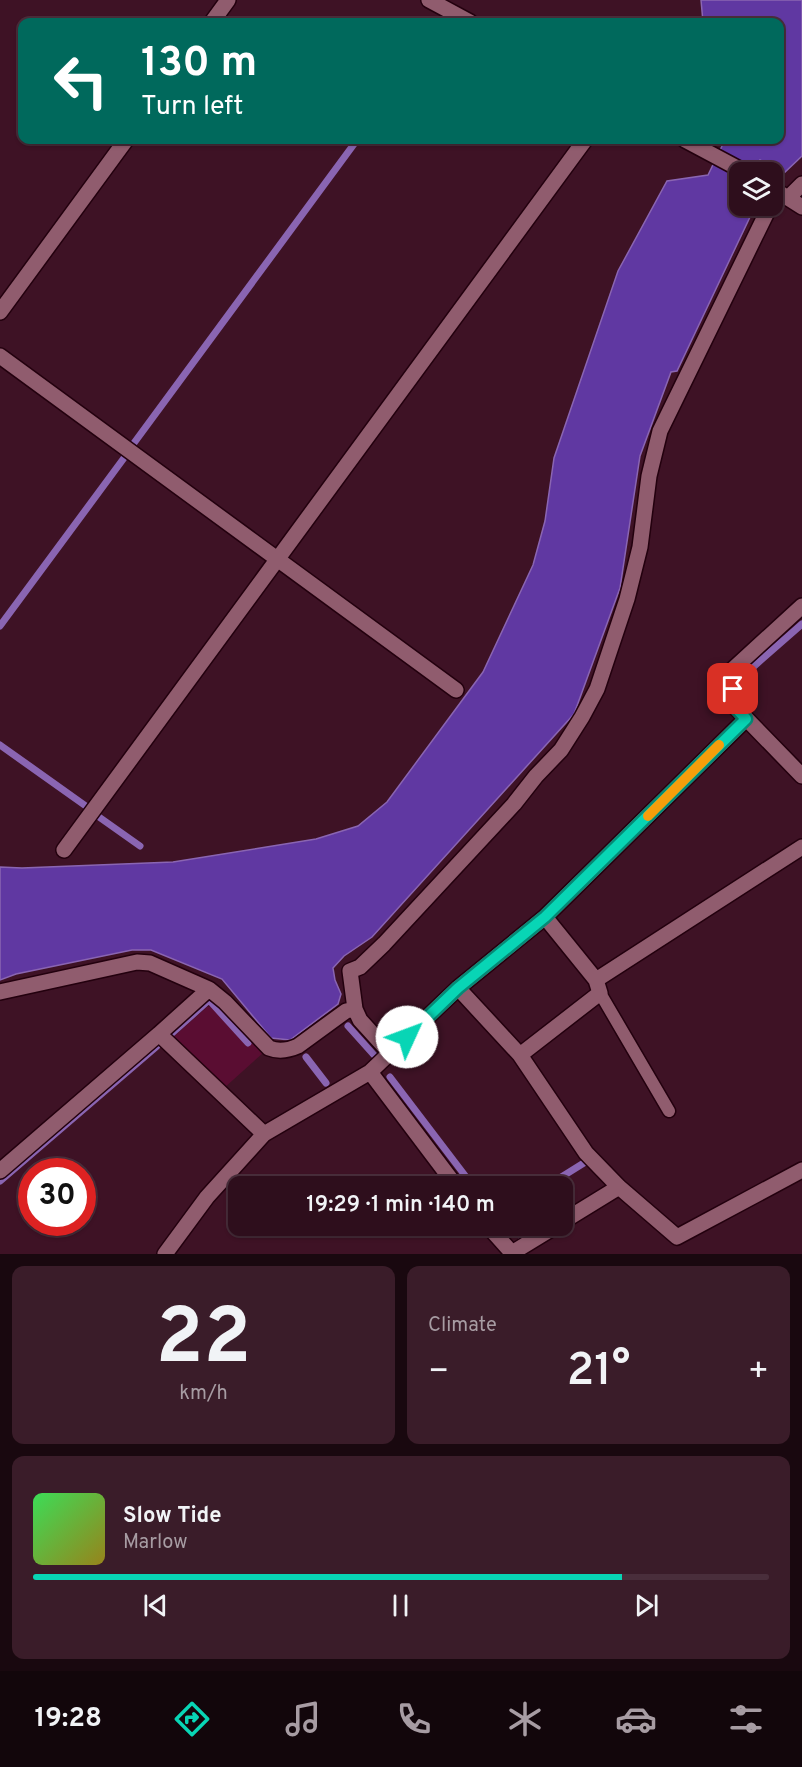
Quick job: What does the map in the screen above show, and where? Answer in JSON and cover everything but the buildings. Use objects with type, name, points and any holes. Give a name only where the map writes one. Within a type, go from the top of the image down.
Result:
[{"type":"street","points":[[215,18],[228,0]]},
{"type":"street","points":[[429,0],[463,18]]},
{"type":"street","points":[[0,312],[123,144]]},
{"type":"street","points":[[64,850],[582,144]]},
{"type":"street","points":[[693,144],[729,164]]},
{"type":"street","points":[[783,192],[802,184]]},
{"type":"street","points":[[783,197],[802,207]]},
{"type":"street","points":[[390,1053],[360,1020],[355,1009],[351,971],[360,967],[384,944],[561,750],[597,689],[627,599],[640,547],[649,476],[660,431],[765,216]]},
{"type":"street","points":[[0,356],[456,690]]},
{"type":"street","points":[[802,606],[731,671],[735,707],[802,777]]},
{"type":"street","points":[[165,1254],[207,1197],[264,1134],[370,1072],[458,988],[545,917],[746,719]]},
{"type":"street","points":[[520,1055],[598,986],[802,847]]},
{"type":"street","points":[[545,917],[598,986]]},
{"type":"street","points":[[0,992],[137,962],[150,963],[209,989],[225,1002],[269,1048],[276,1051],[298,1046],[346,1011],[355,1009]]},
{"type":"street","points":[[458,988],[520,1055],[586,1154],[619,1187],[677,1237],[802,1170]]},
{"type":"street","points":[[0,1171],[209,989]]},
{"type":"street","points":[[159,1034],[264,1134]]},
{"type":"street","points":[[370,1072],[448,1176]]},
{"type":"street","points":[[573,1215],[619,1187]]},
{"type":"street","points":[[497,1236],[512,1253],[540,1236]]},
{"type":"lane","points":[[598,986],[669,1111]]},
{"type":"shaded area","points":[[701,0],[802,0],[802,156],[784,173],[783,162],[760,160],[758,162],[729,162],[729,216],[750,217],[677,371],[671,372],[640,456],[620,588],[574,714],[372,937],[344,956],[333,968],[341,994],[338,1004],[290,1040],[271,1038],[222,979],[151,950],[132,950],[16,974],[0,980],[0,867],[173,862],[316,839],[358,826],[387,802],[483,672],[533,565],[545,521],[554,458],[618,271],[667,181],[708,175],[722,144],[784,144],[784,18],[703,18]]},
{"type":"shaded area","points":[[212,1006],[248,1045],[252,1042],[263,1053],[223,1089],[171,1039],[207,1007]]},
{"type":"waterway","points":[[134,443],[354,144]]},
{"type":"waterway","points":[[0,626],[124,458]]},
{"type":"waterway","points":[[752,668],[802,624]]},
{"type":"waterway","points":[[0,745],[90,809]]},
{"type":"waterway","points":[[99,817],[140,846]]},
{"type":"waterway","points":[[170,1035],[209,1000],[248,1043]]},
{"type":"waterway","points":[[348,1026],[374,1055]]},
{"type":"waterway","points":[[0,1181],[157,1046]]},
{"type":"waterway","points":[[306,1057],[326,1083]]},
{"type":"waterway","points":[[390,1077],[465,1176]]},
{"type":"waterway","points":[[563,1176],[587,1161]]},
{"type":"slow traffic","points":[[648,816],[719,745]]},
{"type":"route","points":[[407,1037],[458,988],[545,917],[746,719],[735,707],[733,689]]}]
